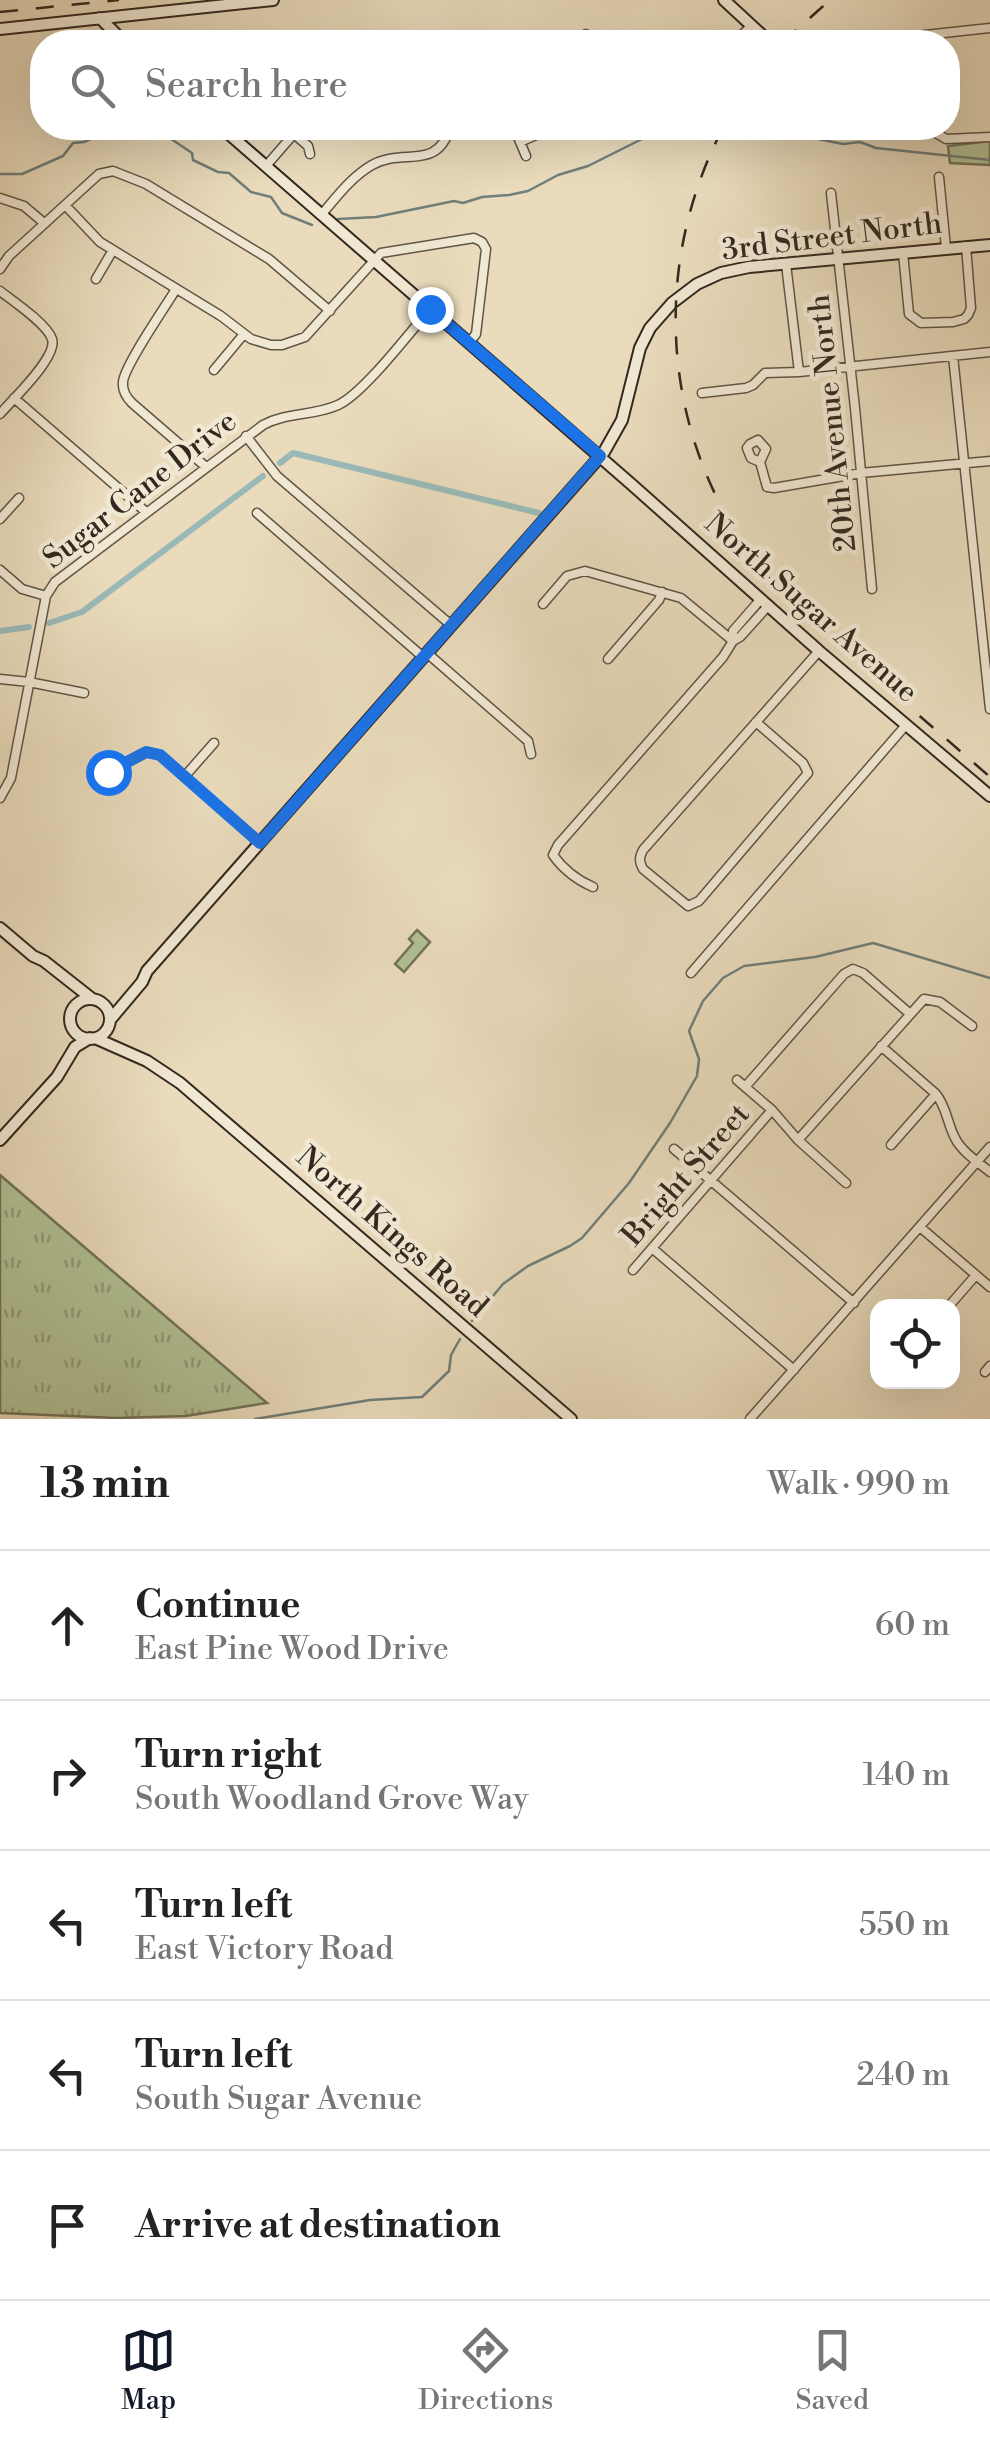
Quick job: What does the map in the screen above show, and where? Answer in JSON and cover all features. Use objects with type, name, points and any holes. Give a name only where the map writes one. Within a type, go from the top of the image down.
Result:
[{"type":"street","points":[[0,29],[273,0]]},
{"type":"street","points":[[724,0],[756,30]]},
{"type":"street","points":[[100,18],[112,30]]},
{"type":"street","points":[[748,30],[752,26]]},
{"type":"street","points":[[960,33],[990,28]]},
{"type":"street","points":[[960,138],[990,137]]},
{"type":"street","name":"North Sugar Avenue","points":[[236,140],[990,796]]},
{"type":"street","points":[[266,166],[286,140]]},
{"type":"street","points":[[302,140],[310,154]]},
{"type":"street","points":[[320,215],[359,173],[382,161],[427,156],[446,140]]},
{"type":"street","points":[[525,140],[520,142],[526,156]]},
{"type":"street","points":[[0,269],[64,204],[99,174],[112,171],[134,178],[268,259],[330,310]]},
{"type":"street","points":[[939,177],[946,248]]},
{"type":"street","name":"20th Avenue North","points":[[831,193],[872,590]]},
{"type":"street","points":[[0,198],[32,210],[44,222]]},
{"type":"street","points":[[64,204],[95,238],[244,334],[271,345],[294,342],[314,329],[380,253],[474,238],[486,250],[476,334],[469,342]]},
{"type":"street","name":"3rd Street North","points":[[148,971],[600,456],[622,420],[640,348],[664,310],[685,292],[721,273],[990,245]]},
{"type":"street","points":[[903,253],[909,314],[921,323],[953,322],[968,316],[971,308],[966,246]]},
{"type":"street","points":[[96,279],[114,250]]},
{"type":"street","points":[[786,264],[799,372]]},
{"type":"street","points":[[176,289],[126,369],[122,384],[132,404],[206,467]]},
{"type":"street","points":[[0,291],[46,330],[53,341],[48,359],[0,414]]},
{"type":"street","name":"Sugar Cane Drive","points":[[0,798],[11,778],[46,596],[55,582],[246,436],[274,419],[333,408],[352,398],[430,309]]},
{"type":"street","points":[[214,370],[244,334]]},
{"type":"street","points":[[702,393],[746,388],[765,373],[990,352]]},
{"type":"street","points":[[953,356],[990,710]]},
{"type":"street","points":[[14,398],[146,512]]},
{"type":"street","points":[[246,436],[278,476],[451,625]]},
{"type":"street","points":[[760,462],[766,487],[774,488],[861,474],[990,461]]},
{"type":"street","points":[[0,519],[19,498]]},
{"type":"street","points":[[257,513],[528,741],[531,754]]},
{"type":"street","points":[[975,562],[990,560]]},
{"type":"street","points":[[0,570],[22,588],[46,596]]},
{"type":"street","points":[[542,604],[568,576],[585,571],[681,598],[733,641]]},
{"type":"street","points":[[608,659],[662,592]]},
{"type":"street","points":[[593,887],[559,864],[553,855],[558,845],[723,657],[733,641],[733,631],[764,603]]},
{"type":"street","points":[[756,722],[803,763],[808,773],[699,901],[692,906],[684,904],[643,869],[640,856],[756,722],[819,651]]},
{"type":"street","points":[[0,679],[84,693]]},
{"type":"street","points":[[691,972],[906,725]]},
{"type":"street","points":[[185,776],[214,743]]},
{"type":"street","points":[[108,772],[152,752],[260,843]]},
{"type":"street","points":[[0,928],[108,1009],[110,1022]]},
{"type":"street","points":[[34,956],[66,988],[72,1028],[80,1036],[92,1038]]},
{"type":"street","points":[[846,1183],[741,1084],[852,969],[863,973],[909,1013]]},
{"type":"street","points":[[72,1010],[80,1001],[122,994],[148,971]]},
{"type":"street","points":[[0,1140],[62,1071],[76,1047],[104,1033],[148,971]]},
{"type":"street","points":[[798,1140],[924,999],[940,1002],[972,1026]]},
{"type":"street","name":"North Kings Road","points":[[110,1022],[119,1041],[158,1061],[571,1419]]},
{"type":"street","points":[[45,1088],[64,1058],[72,1028]]},
{"type":"street","name":"North Kings Road","points":[[92,1038],[147,1061],[180,1083]]},
{"type":"street","points":[[881,1046],[936,1094],[948,1114],[952,1135],[990,1172]]},
{"type":"street","points":[[890,1145],[936,1094]]},
{"type":"street","name":"Bright Street","points":[[633,1270],[772,1110]]},
{"type":"street","points":[[750,1419],[990,1146]]},
{"type":"street","points":[[674,1149],[854,1304]]},
{"type":"street","points":[[920,1227],[990,1287]]},
{"type":"street","points":[[652,1248],[794,1370]]},
{"type":"street","points":[[955,1299],[976,1275]]},
{"type":"green space","points":[[990,141],[990,165],[950,163],[948,146]]},
{"type":"green space","points":[[417,930],[430,942],[404,972],[395,964],[413,943],[409,939]]},
{"type":"green space","points":[[0,1175],[267,1403],[186,1416],[117,1418],[0,1413]]},
{"type":"waterway","points":[[0,174],[22,174],[63,156],[73,143],[88,140]]},
{"type":"waterway","points":[[173,140],[192,153],[193,160],[229,173],[251,192],[271,197],[282,213],[312,225]]},
{"type":"waterway","points":[[338,219],[376,217],[528,191],[640,140]]},
{"type":"waterway","points":[[823,140],[990,160]]},
{"type":"waterway","points":[[280,463],[293,453],[539,513]]},
{"type":"waterway","points":[[49,623],[82,612],[263,476]]},
{"type":"waterway","points":[[0,631],[29,627]]},
{"type":"waterway","points":[[472,1321],[503,1284],[582,1238],[629,1183],[697,1076],[699,1059],[689,1031],[703,1001],[723,978],[744,966],[815,957],[873,943],[990,978]]},
{"type":"waterway","points":[[255,1419],[370,1400],[422,1397],[449,1371],[451,1355],[460,1339]]},
{"type":"railway","points":[[0,12],[119,0]]},
{"type":"railway","points":[[796,30],[830,0]]},
{"type":"railway","points":[[718,140],[698,187],[682,248],[676,309],[679,371],[691,431],[713,490],[744,544],[784,595],[990,777]]},
{"type":"route","points":[[108,772],[146,752],[160,755],[260,843],[600,456],[430,309]]}]
